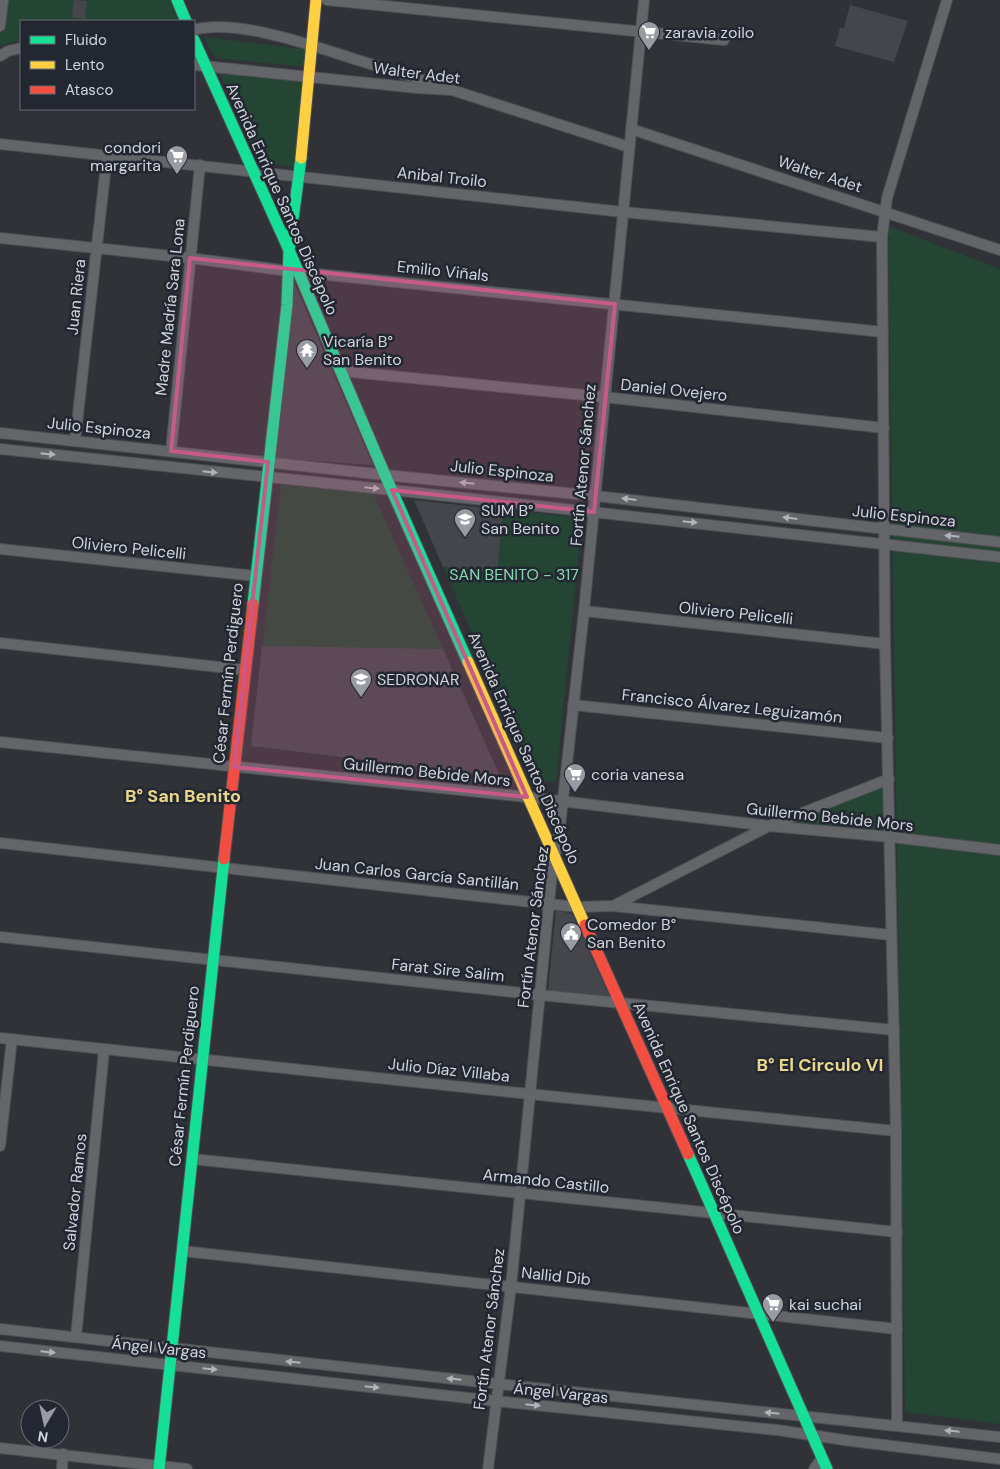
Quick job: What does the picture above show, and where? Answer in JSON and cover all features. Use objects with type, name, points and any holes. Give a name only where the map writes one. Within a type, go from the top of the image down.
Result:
[{"type":"main road","points":[[176,0],[186,20]]},
{"type":"main road","name":"César Fermín Perdiguero","points":[[159,1468],[268,462],[287,305],[293,272],[289,250],[310,76],[316,0]]},
{"type":"main road","name":"Avenida Enrique Santos Discépolo","points":[[195,44],[200,66],[289,250]]},
{"type":"main road","name":"Avenida Enrique Santos Discépolo","points":[[293,272],[341,371],[527,797],[825,1464]]},
{"type":"street","points":[[327,0],[724,40]]},
{"type":"street","name":"Fortín Atenor Sánchez","points":[[488,1469],[495,1401],[511,1286],[549,904],[584,611],[644,0]]},
{"type":"street","points":[[897,1425],[896,1131],[891,837],[885,644],[882,237],[884,212],[947,0]]},
{"type":"street","points":[[0,26],[2,6]]},
{"type":"street","points":[[195,30],[212,27],[232,28],[277,36],[452,90]]},
{"type":"street","points":[[0,56],[8,51],[20,48]]},
{"type":"street","name":"Walter Adet","points":[[200,66],[452,90],[629,147]]},
{"type":"street","name":"Walter Adet","points":[[631,128],[1000,250]]},
{"type":"street","name":"Anibal Troilo","points":[[0,144],[623,212],[882,237]]},
{"type":"street","name":"Juan Riera","points":[[75,441],[107,156]]},
{"type":"street","name":"Madre Madría Sara Lona","points":[[171,451],[200,165]]},
{"type":"street","name":"Emilio Viñals","points":[[0,238],[190,258],[293,272],[883,332]]},
{"type":"street","name":"Daniel Ovejero","points":[[341,371],[604,397],[884,428]]},
{"type":"street","name":"Julio Espinoza","points":[[0,432],[386,475],[596,496],[1000,542]]},
{"type":"street","name":"Julio Espinoza","points":[[0,449],[1000,557]]},
{"type":"street","name":"Oliviero Pelicelli","points":[[0,549],[256,576]]},
{"type":"street","name":"Oliviero Pelicelli","points":[[584,611],[885,644]]},
{"type":"street","points":[[0,643],[246,670]]},
{"type":"street","name":"Francisco Álvarez Leguizamón","points":[[573,705],[888,738]]},
{"type":"street","name":"Guillermo Bebide Mors","points":[[0,742],[527,797],[769,826],[891,837],[1000,850]]},
{"type":"street","points":[[613,906],[769,826],[889,779]]},
{"type":"street","name":"Juan Carlos García Santillán","points":[[0,843],[549,904],[613,906],[892,935]]},
{"type":"street","name":"Farat Sire Salim","points":[[0,937],[540,995],[894,1030]]},
{"type":"street","name":"Julio Díaz Villaba","points":[[0,1038],[896,1131]]},
{"type":"street","points":[[0,1146],[12,1039]]},
{"type":"street","name":"Salvador Ramos","points":[[76,1337],[104,1050]]},
{"type":"street","name":"Armando Castillo","points":[[192,1159],[897,1232]]},
{"type":"street","name":"Nallid Dib","points":[[182,1251],[897,1328]]},
{"type":"street","name":"Ángel Vargas","points":[[0,1329],[1000,1437]]},
{"type":"street","name":"Ángel Vargas","points":[[0,1346],[777,1430],[1000,1459]]},
{"type":"street","points":[[0,1448],[63,1454],[159,1468],[187,1469]]},
{"type":"street","points":[[62,1469],[63,1454]]},
{"type":"street","points":[[814,1469],[825,1464]]},
{"type":"highlighted area","points":[[190,258],[615,304],[594,512],[392,490],[527,797],[234,767],[268,462],[171,451]]},
{"type":"green space","points":[[3,0],[169,0],[178,20],[20,20],[20,40],[0,46],[0,9]]},
{"type":"green space","points":[[204,37],[308,50],[306,67],[215,58]]},
{"type":"green space","points":[[219,71],[308,79],[297,167],[257,162]]},
{"type":"green space","points":[[888,226],[1000,269],[1000,1424],[905,1412]]},
{"type":"green space","points":[[281,485],[373,493],[500,776],[251,746]]},
{"type":"green space","name":"SAN BENITO - 317","points":[[414,500],[582,518],[556,782],[536,780]]},
{"type":"green space","points":[[885,782],[887,833],[783,824]]},
{"type":"building","points":[[74,0],[87,1],[85,19],[72,17]]},
{"type":"building","points":[[850,5],[908,21],[894,62],[835,46],[840,28],[844,28]]},
{"type":"building","name":"Vicaría B° San Benito","points":[[293,280],[373,465],[273,458]]},
{"type":"building","name":"SUM B° San Benito","points":[[414,500],[503,510],[497,573],[443,567]]},
{"type":"building","name":"SEDRONAR","points":[[262,646],[443,649],[500,776],[251,746]]},
{"type":"building","name":"Comedor B° San Benito","points":[[556,910],[572,914],[611,999],[548,991]]},
{"type":"traffic: fast","points":[[177,0],[186,20]]},
{"type":"traffic: fast","points":[[195,42],[289,250],[385,475],[468,662]]},
{"type":"traffic: fast","points":[[253,604],[287,305],[289,250],[301,158]]},
{"type":"traffic: fast","points":[[159,1469],[224,859]]},
{"type":"traffic: fast","points":[[688,1154],[827,1469]]},
{"type":"traffic: slow","points":[[301,158],[316,0]]},
{"type":"traffic: slow","points":[[468,662],[585,925]]},
{"type":"traffic: jam","points":[[224,859],[253,604]]},
{"type":"traffic: jam","points":[[585,925],[688,1154]]},
{"type":"place","name":"zaravia zoilo","points":[[649,51]]},
{"type":"place","name":"condori margarita","points":[[177,175]]},
{"type":"place","name":"Vicaría B° San Benito","points":[[307,369]]},
{"type":"place","name":"SUM B° San Benito","points":[[465,538]]},
{"type":"place","name":"SEDRONAR","points":[[361,698]]},
{"type":"place","name":"coria vanesa","points":[[575,793]]},
{"type":"place","name":"Comedor B° San Benito","points":[[571,952]]},
{"type":"place","name":"kai suchai","points":[[773,1323]]},
{"type":"district","name":"B° San Benito","points":[[183,796]]},
{"type":"district","name":"B° El Circulo VI","points":[[820,1065]]}]
